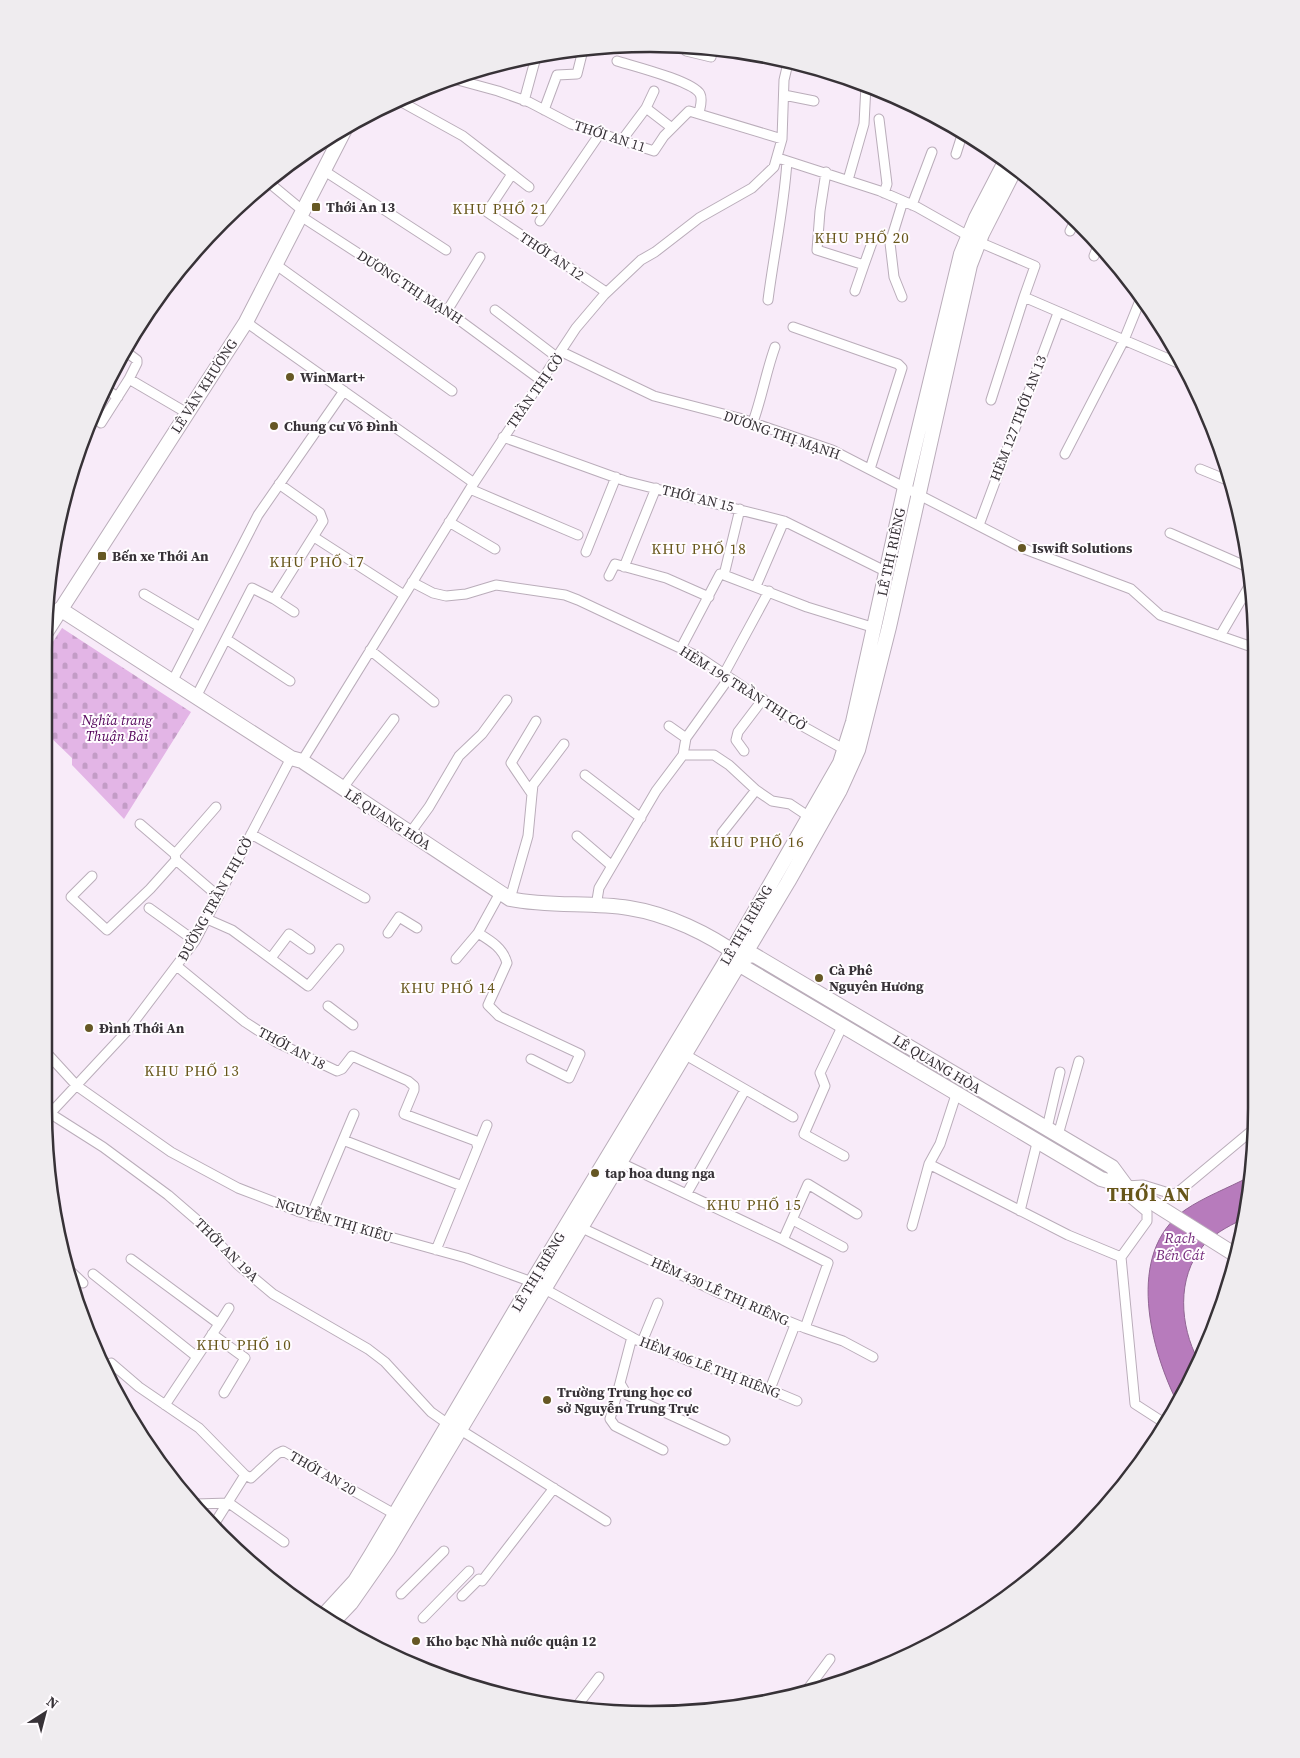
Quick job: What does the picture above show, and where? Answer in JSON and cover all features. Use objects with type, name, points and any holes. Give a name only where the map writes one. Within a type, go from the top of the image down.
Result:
[{"type":"street","points":[[544,110],[557,75],[577,74],[581,57]]},
{"type":"street","points":[[617,61],[665,76],[697,90],[702,100],[699,113],[782,139]]},
{"type":"street","points":[[524,100],[534,64]]},
{"type":"street","name":"TRẦN THỊ CỜ","points":[[296,760],[370,650],[472,486],[576,328],[606,292],[641,260],[655,252],[679,231],[752,188],[774,167],[782,139],[787,69]]},
{"type":"street","name":"THỚI AN 11","points":[[468,81],[524,100],[571,124],[654,150],[689,111],[699,113]]},
{"type":"street","points":[[622,140],[646,108],[654,91]]},
{"type":"street","points":[[848,180],[864,124],[866,93]]},
{"type":"street","points":[[784,95],[814,101]]},
{"type":"street","points":[[406,105],[463,136],[529,187]]},
{"type":"street","points":[[646,108],[672,128]]},
{"type":"street","points":[[879,118],[887,184],[884,192]]},
{"type":"street","points":[[540,221],[601,132]]},
{"type":"street","name":"LÊ VĂN KHƯƠNG","points":[[54,620],[246,322],[301,212],[340,140]]},
{"type":"street","points":[[956,154],[960,140]]},
{"type":"street","points":[[912,205],[932,152]]},
{"type":"street","points":[[778,158],[884,192],[973,238],[1035,266],[991,400]]},
{"type":"street","points":[[768,300],[774,254],[781,222],[787,161]]},
{"type":"street","name":"LÊ THỊ RIÊNG","points":[[538,1285],[580,1227],[684,1054],[808,816],[840,763],[846,747],[887,572],[912,490],[970,265],[973,238],[1003,168]]},
{"type":"street","points":[[323,170],[446,250]]},
{"type":"street","points":[[826,172],[820,211],[818,250],[864,265]]},
{"type":"street","name":"THỚI AN 12","points":[[512,174],[487,212],[606,292]]},
{"type":"street","name":"LÊ THỊ RIÊNG","points":[[973,238],[1012,174]]},
{"type":"street","name":"DƯƠNG THỊ MẠNH","points":[[273,187],[301,212],[447,311],[542,381]]},
{"type":"street","points":[[902,297],[894,277],[890,243],[903,201]]},
{"type":"street","points":[[856,290],[874,237]]},
{"type":"street","points":[[447,311],[480,257]]},
{"type":"street","points":[[275,264],[452,391]]},
{"type":"street","points":[[1024,297],[1172,361]]},
{"type":"street","points":[[1065,454],[1124,340],[1138,305]]},
{"type":"street","name":"DƯƠNG THỊ MẠNH","points":[[495,310],[560,355],[654,396],[753,422],[832,450],[1022,548],[1131,589],[1160,615],[1248,646]]},
{"type":"street","name":"HẺM 127 THỚI AN 13","points":[[979,525],[1058,312]]},
{"type":"street","points":[[246,322],[344,391],[472,486],[578,535]]},
{"type":"street","points":[[793,328],[898,364],[902,368],[870,470]]},
{"type":"street","points":[[753,422],[764,393],[763,380],[774,347]]},
{"type":"street","points":[[101,423],[137,363],[137,360],[131,355]]},
{"type":"street","points":[[129,379],[187,413]]},
{"type":"street","points":[[173,680],[258,515],[344,391]]},
{"type":"street","points":[[111,393],[118,397]]},
{"type":"street","name":"THỚI AN 15","points":[[503,438],[616,477],[784,521],[887,572]]},
{"type":"street","points":[[1200,469],[1222,478]]},
{"type":"street","points":[[586,552],[616,477]]},
{"type":"street","points":[[274,600],[323,521],[322,515],[279,484]]},
{"type":"street","points":[[624,567],[656,488]]},
{"type":"street","name":"LÊ THỊ RIÊNG","points":[[335,1615],[365,1584],[400,1517],[453,1427],[736,954],[819,828],[840,790],[858,750],[890,627],[912,490]]},
{"type":"street","points":[[724,575],[740,509]]},
{"type":"street","points":[[756,586],[784,521]]},
{"type":"street","points":[[449,522],[495,549]]},
{"type":"street","points":[[1170,533],[1241,564]]},
{"type":"street","points":[[314,537],[404,595]]},
{"type":"street","points":[[609,576],[615,564],[666,578],[709,597]]},
{"type":"street","points":[[680,648],[720,574],[756,586],[807,607],[875,628]]},
{"type":"street","name":"HẺM 196 TRẦN THỊ CỜ","points":[[412,582],[433,593],[446,596],[466,594],[496,585],[565,595],[594,606],[699,657],[797,723],[840,747],[846,747]]},
{"type":"street","points":[[197,696],[253,587],[294,612]]},
{"type":"street","points":[[596,906],[599,888],[641,818],[683,754],[686,738],[727,676],[769,591]]},
{"type":"street","points":[[144,594],[200,627]]},
{"type":"street","points":[[1220,636],[1244,594]]},
{"type":"street","name":"LÊ QUANG HÒA","points":[[60,609],[173,680],[505,896],[528,903],[627,908],[656,913],[736,954],[754,954],[1112,1167],[1126,1186]]},
{"type":"street","points":[[226,639],[290,681]]},
{"type":"street","points":[[370,650],[434,702]]},
{"type":"street","points":[[744,751],[736,740],[738,732],[763,699]]},
{"type":"street","points":[[410,833],[429,807],[459,756],[482,734],[507,700]]},
{"type":"street","points":[[342,789],[394,719]]},
{"type":"street","points":[[532,794],[511,763],[536,721]]},
{"type":"street","points":[[669,726],[686,738]]},
{"type":"street","points":[[456,959],[505,896],[528,836],[533,785],[564,744]]},
{"type":"street","points":[[683,754],[714,754],[730,765],[756,790],[772,801],[790,804],[808,816]]},
{"type":"street","name":"ĐƯỜNG TRẦN THỊ CỜ","points":[[52,1112],[127,1031],[178,967],[195,942],[251,834],[296,760]]},
{"type":"street","points":[[585,775],[641,818]]},
{"type":"street","points":[[722,833],[756,790]]},
{"type":"street","points":[[92,876],[71,897],[107,930],[145,894],[216,807]]},
{"type":"street","points":[[140,824],[218,896]]},
{"type":"street","points":[[251,834],[365,898]]},
{"type":"street","points":[[577,836],[612,866]]},
{"type":"street","points":[[149,908],[195,942]]},
{"type":"street","points":[[388,933],[400,918],[417,928]]},
{"type":"street","points":[[207,919],[232,930],[308,986],[339,949]]},
{"type":"street","points":[[478,933],[495,944],[505,955],[507,963],[488,1004],[499,1016],[580,1054],[569,1078],[531,1059]]},
{"type":"street","points":[[271,958],[289,934],[310,949]]},
{"type":"street","name":"LÊ QUANG HÒA","points":[[736,954],[745,968],[842,1027],[1100,1179],[1126,1186],[1140,1194],[1230,1251]]},
{"type":"street","name":"THỚI AN 18","points":[[178,967],[245,1022],[276,1042],[337,1072],[342,1069],[352,1056],[408,1082],[414,1086],[414,1090],[404,1114],[476,1141],[477,1145]]},
{"type":"street","points":[[328,1006],[353,1025]]},
{"type":"street","points":[[842,1027],[820,1073],[825,1086],[804,1134],[844,1156]]},
{"type":"street","points":[[684,1054],[793,1117]]},
{"type":"street","name":"NGUYỄN THỊ KIÊU","points":[[52,1059],[77,1086],[171,1152],[238,1188],[311,1216],[466,1258],[538,1285]]},
{"type":"street","points":[[1052,1132],[1079,1060]]},
{"type":"street","points":[[1052,1132],[1060,1072]]},
{"type":"street","points":[[687,1193],[746,1090]]},
{"type":"street","points":[[912,1226],[929,1164],[940,1144],[956,1095]]},
{"type":"street","points":[[311,1216],[354,1114]]},
{"type":"street","name":"THỚI AN 19A","points":[[53,1120],[103,1147],[168,1195],[205,1227],[237,1264],[273,1294],[368,1349],[385,1362],[431,1412],[606,1521]]},
{"type":"street","points":[[436,1250],[487,1124]]},
{"type":"street","points":[[1159,1420],[1135,1404],[1121,1256],[1147,1221],[1147,1212],[1128,1196],[1126,1186],[1143,1185],[1172,1194],[1177,1193],[1247,1135]]},
{"type":"street","points":[[343,1140],[462,1186]]},
{"type":"street","points":[[1020,1211],[1037,1143]]},
{"type":"street","points":[[619,1162],[783,1240],[808,1184],[857,1214]]},
{"type":"street","points":[[929,1164],[1068,1235],[1121,1256]]},
{"type":"street","points":[[793,1220],[843,1247]]},
{"type":"street","name":"HẺM 430 LÊ THỊ RIÊNG","points":[[580,1227],[719,1293],[770,1312],[805,1328],[828,1263],[783,1240]]},
{"type":"street","points":[[131,1259],[219,1324]]},
{"type":"street","points":[[94,1274],[197,1357]]},
{"type":"street","points":[[77,1277],[84,1283]]},
{"type":"street","name":"HẺM 406 LÊ THỊ RIÊNG","points":[[538,1285],[642,1342],[798,1401]]},
{"type":"street","points":[[642,1342],[658,1303]]},
{"type":"street","points":[[165,1405],[229,1308]]},
{"type":"street","points":[[770,1389],[795,1324]]},
{"type":"street","points":[[805,1328],[843,1341],[873,1357]]},
{"type":"street","points":[[212,1334],[245,1358],[224,1393]]},
{"type":"street","points":[[632,1337],[610,1419],[615,1426],[663,1450]]},
{"type":"street","points":[[110,1364],[112,1363],[165,1405],[199,1428],[245,1475],[218,1519]]},
{"type":"street","points":[[620,1384],[627,1395],[725,1440]]},
{"type":"street","name":"THỚI AN 20","points":[[245,1475],[251,1478],[277,1454],[284,1451],[400,1517]]},
{"type":"street","points":[[462,1596],[480,1580],[554,1488]]},
{"type":"street","points":[[203,1504],[229,1503],[284,1542]]},
{"type":"street","points":[[401,1594],[444,1551]]},
{"type":"street","points":[[423,1618],[469,1571]]},
{"type":"street","points":[[812,1683],[830,1659]]},
{"type":"street","points":[[581,1701],[599,1677]]},
{"type":"green space","name":"Nghĩa trang Thuận Bài","points":[[62,628],[191,712],[124,819],[72,765],[72,758],[52,739],[52,643]]},
{"type":"water","name":"Rạch Bến Cát","points":[[1243,1180],[1236,1223],[1211,1238],[1203,1246],[1194,1259],[1188,1273],[1185,1287],[1185,1317],[1187,1332],[1195,1353],[1174,1395],[1159,1357],[1152,1331],[1148,1303],[1149,1276],[1154,1251],[1166,1229],[1185,1210]]},
{"type":"place","name":"Thới An 13","points":[[316,207]]},
{"type":"place","name":"WinMart+","points":[[290,377]]},
{"type":"place","name":"Chung cư Võ Đình","points":[[274,426]]},
{"type":"place","name":"Iswift Solutions","points":[[1022,548]]},
{"type":"place","name":"Bến xe Thới An","points":[[102,556]]},
{"type":"place","name":"Cà Phê Nguyên Hương","points":[[819,978]]},
{"type":"place","name":"Đình Thới An","points":[[89,1028]]},
{"type":"place","name":"tap hoa dung nga","points":[[595,1173]]},
{"type":"place","name":"Trường Trung học cơ sở Nguyễn Trung Trực","points":[[547,1400]]},
{"type":"place","name":"Kho bạc Nhà nước quận 12","points":[[416,1641]]},
{"type":"district","name":"KHU PHỐ 21","points":[[500,208]]},
{"type":"district","name":"KHU PHỐ 20","points":[[862,237]]},
{"type":"district","name":"KHU PHỐ 18","points":[[699,548]]},
{"type":"district","name":"KHU PHỐ 17","points":[[317,561]]},
{"type":"district","name":"KHU PHỐ 16","points":[[757,841]]},
{"type":"district","name":"KHU PHỐ 14","points":[[448,987]]},
{"type":"district","name":"KHU PHỐ 13","points":[[192,1070]]},
{"type":"district","name":"THỚI AN","points":[[1149,1194]]},
{"type":"district","name":"KHU PHỐ 15","points":[[754,1204]]},
{"type":"district","name":"KHU PHỐ 10","points":[[244,1344]]}]
